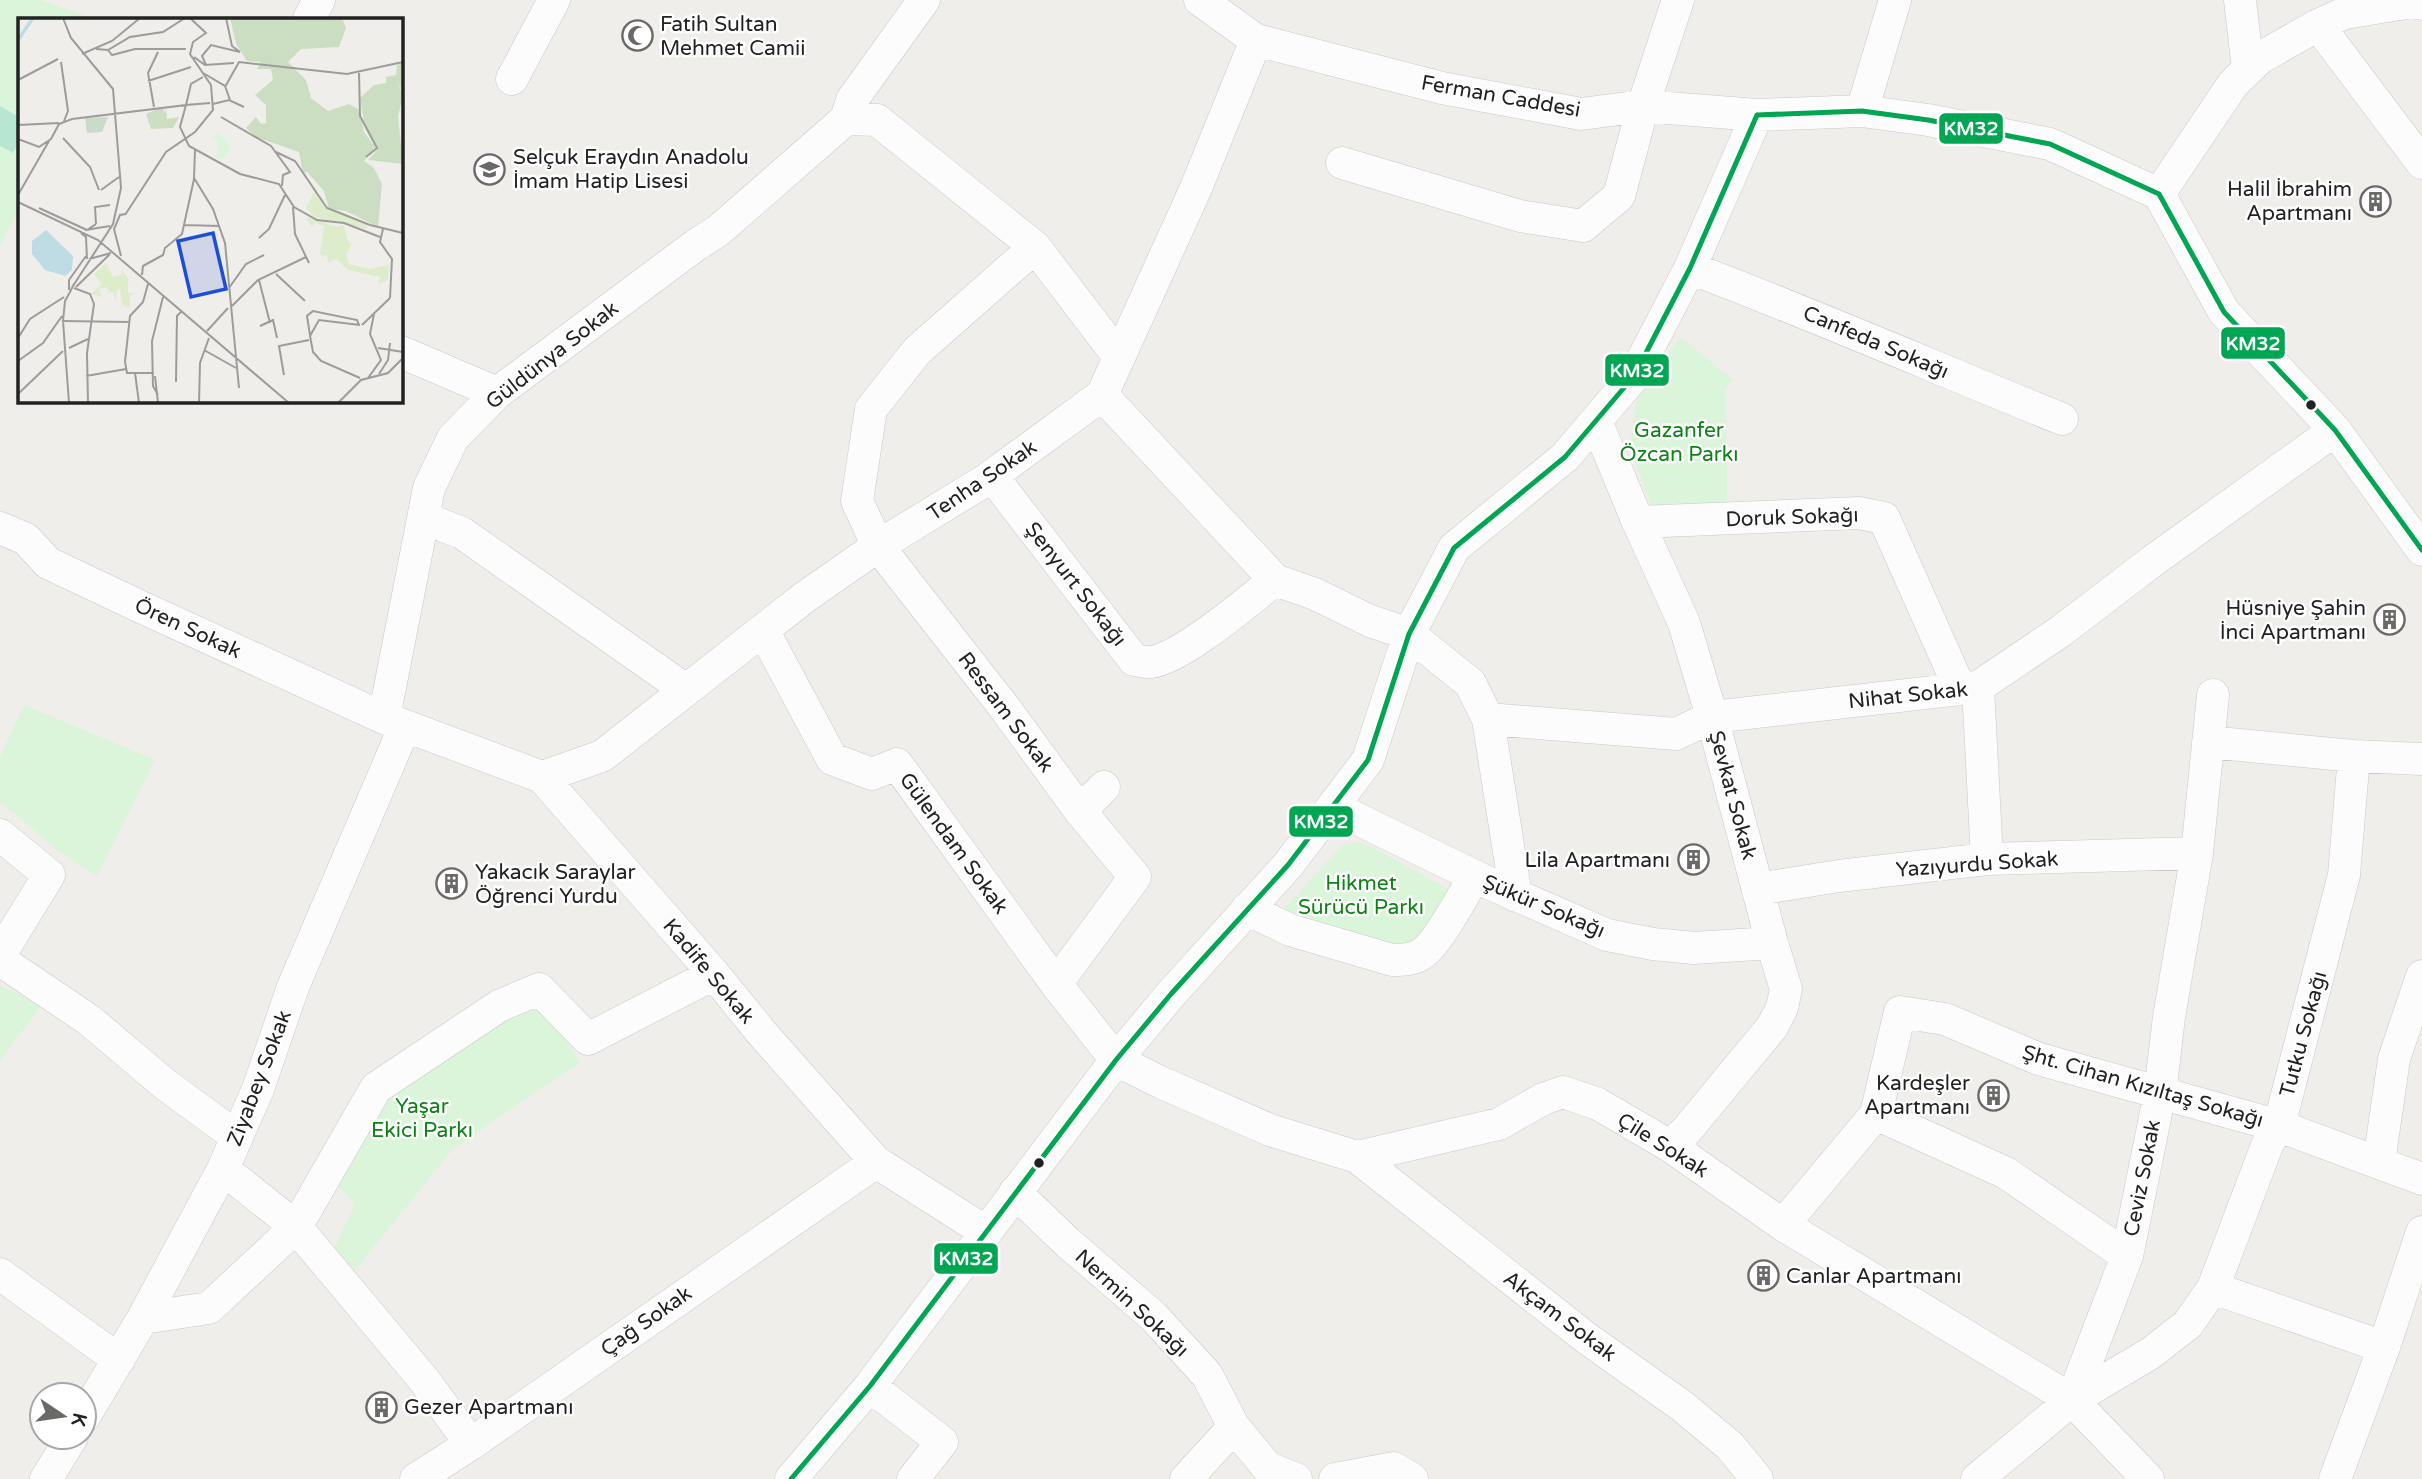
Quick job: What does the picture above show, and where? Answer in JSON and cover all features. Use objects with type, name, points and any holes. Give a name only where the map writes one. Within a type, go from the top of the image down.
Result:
[{"type":"street","points":[[310,18],[319,0]]},
{"type":"street","points":[[512,79],[554,0]]},
{"type":"street","points":[[924,0],[852,100],[846,119],[877,120],[1035,247],[1119,357]]},
{"type":"street","name":"Ferman Caddesi","points":[[1200,0],[1256,40],[1442,88],[1581,114],[1643,106],[1757,115],[1862,111],[1928,120],[2050,144],[2159,194]]},
{"type":"street","points":[[1342,163],[1520,216],[1583,226],[1619,197],[1643,106],[1678,0]]},
{"type":"street","points":[[1862,111],[1895,0]]},
{"type":"street","points":[[2240,0],[2248,69]]},
{"type":"street","points":[[2422,4],[2412,2],[2345,13],[2260,58],[2233,84],[2159,194],[2224,312],[2335,430],[2422,550]]},
{"type":"street","points":[[2318,25],[2422,163]]},
{"type":"street","name":"Tenha Sokak","points":[[542,777],[602,756],[805,597],[878,546],[992,476],[1102,395],[1196,188],[1256,40]]},
{"type":"street","points":[[791,1479],[870,1386],[1115,1060],[1288,865],[1368,760],[1409,634],[1454,548],[1565,457],[1634,376],[1690,268],[1757,115]]},
{"type":"street","name":"Güldünya Sokak","points":[[394,722],[429,488],[453,439],[497,393],[696,244],[719,230],[846,119]]},
{"type":"street","name":"Ressam Sokak","points":[[1035,247],[917,351],[871,409],[857,501],[878,546],[1004,707],[1080,811],[1135,877],[1056,984]]},
{"type":"street","name":"Canfeda Sokağı","points":[[1690,268],[1794,307],[1924,364],[2062,419]]},
{"type":"street","points":[[402,352],[497,393]]},
{"type":"street","points":[[1102,395],[1275,580],[1315,594],[1370,621],[1409,634],[1470,683],[1488,719],[1516,896]]},
{"type":"street","name":"Şevkat Sokak","points":[[1596,421],[1684,623],[1786,989],[1782,1008],[1772,1027],[1686,1131],[1670,1146]]},
{"type":"street","name":"Nihat Sokak","points":[[1488,719],[1676,734],[1712,716],[1969,688],[2061,631],[2154,560],[2335,430]]},
{"type":"street","name":"Şenyurt Sokağı","points":[[992,476],[1134,660],[1150,663],[1177,652],[1275,580]]},
{"type":"street","name":"Doruk Sokağı","points":[[1638,522],[1859,513],[1884,518],[1969,688]]},
{"type":"street","points":[[424,518],[462,533],[686,690]]},
{"type":"street","name":"Ören Sokak","points":[[0,528],[26,539],[48,563],[394,722]]},
{"type":"street","name":"Gülendam Sokak","points":[[763,630],[832,759],[872,774],[897,764],[1056,984],[1115,1060]]},
{"type":"street","points":[[1969,688],[1987,859]]},
{"type":"street","name":"Ceviz Sokak","points":[[1977,1479],[2072,1400],[2127,1256],[2160,1093],[2169,1017],[2197,853],[2213,695]]},
{"type":"street","name":"Kadife Sokak","points":[[394,722],[542,777],[876,1162],[986,1232]]},
{"type":"street","name":"Ziyabey Sokak","points":[[98,1394],[143,1318],[237,1137],[258,1089],[293,987],[394,722]]},
{"type":"street","points":[[2208,742],[2354,756],[2422,759]]},
{"type":"street","name":"Tutku Sokağı","points":[[2072,1400],[2151,1353],[2188,1324],[2213,1288],[2268,1143],[2279,1126],[2344,875],[2354,756]]},
{"type":"street","points":[[1080,811],[1104,787]]},
{"type":"street","name":"Şükür Sokağı","points":[[1333,807],[1474,877],[1607,934],[1653,944],[1695,948],[1772,943]]},
{"type":"street","points":[[0,835],[49,875],[0,957],[89,1020],[166,1085],[237,1137]]},
{"type":"street","name":"Yazıyurdu Sokak","points":[[1758,889],[1839,876],[1987,859],[2197,853]]},
{"type":"street","points":[[1247,909],[1290,930],[1392,960],[1408,960],[1422,954],[1434,942],[1474,877]]},
{"type":"street","points":[[143,1318],[209,1308],[296,1227],[376,1088],[499,1006],[539,989],[588,1040],[714,974]]},
{"type":"street","points":[[2379,1162],[2394,1059],[2422,976]]},
{"type":"street","name":"Şht. Cihan Kızıltaş Sokağı","points":[[1783,1225],[1876,1114],[1900,1012],[1945,1019],[2039,1059],[2279,1126],[2422,1179]]},
{"type":"street","points":[[1115,1060],[1270,1130],[1357,1157]]},
{"type":"street","name":"Çile Sokak","points":[[1357,1157],[1499,1124],[1543,1099],[1563,1092],[1598,1104],[1670,1146],[1783,1225],[2072,1400],[2148,1479]]},
{"type":"street","points":[[1876,1114],[2006,1173],[2127,1256]]},
{"type":"street","name":"Akçam Sokak","points":[[1357,1157],[1585,1337],[1682,1406],[1730,1446],[1757,1479]]},
{"type":"street","name":"Çağ Sokak","points":[[416,1479],[471,1444],[876,1162]]},
{"type":"street","points":[[223,1168],[296,1227],[424,1380],[471,1444]]},
{"type":"street","name":"Nermin Sokağı","points":[[1015,1192],[1153,1316],[1207,1375],[1234,1427],[1268,1468],[1296,1479]]},
{"type":"street","points":[[2335,1479],[2422,1232]]},
{"type":"street","points":[[0,1274],[119,1360]]},
{"type":"street","points":[[2213,1288],[2384,1346]]},
{"type":"street","points":[[870,1386],[942,1442],[913,1479]]},
{"type":"street","points":[[1186,1479],[1234,1427]]},
{"type":"street","points":[[46,1479],[63,1451]]},
{"type":"street","points":[[1335,1479],[1394,1468],[1412,1479]]},
{"type":"green space","points":[[0,0],[41,0],[92,18],[18,18],[18,211],[0,246]]},
{"type":"green space","points":[[0,106],[18,116],[18,143],[13,153],[0,146]]},
{"type":"green space","name":"Gazanfer Özcan Parkı","points":[[1681,337],[1733,380],[1726,389],[1727,504],[1655,509],[1630,447],[1635,406],[1644,381]]},
{"type":"green space","points":[[24,705],[155,760],[97,876],[62,854],[0,802],[0,757]]},
{"type":"green space","name":"Hikmet Sürücü Parkı","points":[[1364,843],[1452,891],[1415,950],[1285,917],[1284,909],[1342,845]]},
{"type":"green space","points":[[0,985],[41,1006],[0,1061]]},
{"type":"green space","name":"Yaşar Ekici Parkı","points":[[535,1006],[550,1016],[580,1062],[453,1149],[347,1280],[331,1255],[355,1204],[335,1183],[391,1087],[518,1011]]},
{"type":"transit line","name":"KM32","points":[[1757,115],[1862,111],[1928,120],[2050,144],[2159,194],[2224,312],[2335,430],[2422,550]]},
{"type":"transit line","name":"KM32","points":[[791,1479],[870,1386],[1116,1060],[1171,994],[1288,865],[1368,760],[1409,634],[1454,548],[1565,457],[1634,376],[1690,268],[1757,115]]},
{"type":"place","name":"Fatih Sultan Mehmet Camii","points":[[637,36]]},
{"type":"place","name":"Selçuk Eraydın Anadolu İmam Hatip Lisesi","points":[[490,169]]},
{"type":"place","name":"Halil İbrahim Apartmanı","points":[[2375,201]]},
{"type":"place","name":"Hüsniye Şahin İnci Apartmanı","points":[[2389,620]]},
{"type":"place","name":"Lila Apartmanı","points":[[1693,860]]},
{"type":"place","name":"Yakacık Saraylar Öğrenci Yurdu","points":[[452,884]]},
{"type":"place","name":"Kardeşler Apartmanı","points":[[1993,1095]]},
{"type":"place","name":"Canlar Apartmanı","points":[[1763,1276]]},
{"type":"place","name":"Gezer Apartmanı","points":[[381,1407]]}]
